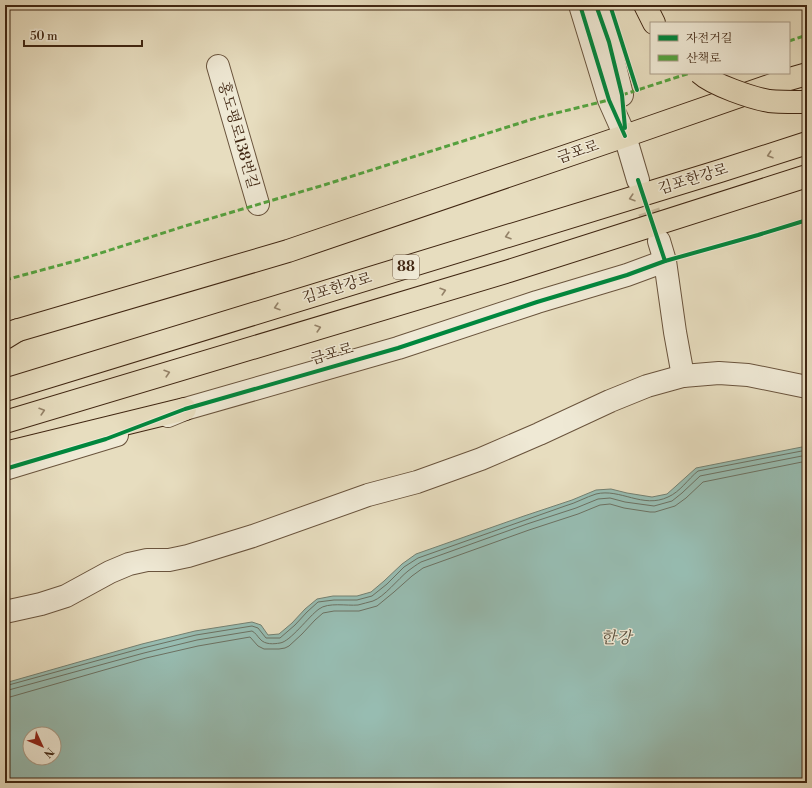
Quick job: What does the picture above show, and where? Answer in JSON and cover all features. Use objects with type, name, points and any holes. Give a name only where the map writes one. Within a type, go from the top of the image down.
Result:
[{"type":"main road","points":[[645,5],[654,22]]},
{"type":"main road","points":[[701,74],[722,86],[770,101],[807,102]]},
{"type":"main road","name":"금포로","points":[[10,334],[288,251],[626,136],[738,96],[807,74]]},
{"type":"main road","name":"김포한강로","points":[[5,390],[807,143]]},
{"type":"main road","name":"김포한강로","points":[[5,422],[509,271],[807,176]]},
{"type":"main road","points":[[5,453],[185,409]]},
{"type":"street","points":[[580,5],[609,100],[626,136]]},
{"type":"street","points":[[596,5],[609,42],[622,95],[626,136],[638,180]]},
{"type":"street","name":"홍도평로138번길","points":[[218,66],[258,204]]},
{"type":"street","name":"금포로","points":[[5,469],[106,439],[185,409],[398,348],[537,302],[627,275],[662,251],[683,376]]},
{"type":"street","points":[[5,612],[41,604],[66,596],[110,572],[129,564],[147,560],[169,560],[188,556],[253,536],[368,495],[417,482],[481,459],[647,386],[683,376],[719,373],[748,375],[807,387]]},
{"type":"water","name":"한강","points":[[807,446],[807,783],[5,783],[5,683],[142,644],[195,631],[252,622],[261,625],[268,635],[279,634],[317,599],[333,596],[357,596],[371,592],[402,564],[416,554],[572,500],[596,490],[611,489],[652,497],[667,494],[696,468]]},
{"type":"tunnel","points":[[638,180],[659,241]]},
{"type":"marked path","points":[[790,41],[807,35]]},
{"type":"marked path","points":[[622,95],[687,74]]},
{"type":"marked path","points":[[5,280],[79,260],[536,118],[609,100]]},
{"type":"cycle path","points":[[580,5],[609,100],[625,136]]},
{"type":"cycle path","points":[[596,5],[609,42],[622,95],[625,128]]},
{"type":"cycle path","points":[[610,5],[637,90]]},
{"type":"cycle path","points":[[638,180],[665,261]]},
{"type":"cycle path","points":[[5,469],[106,439],[185,409],[398,348],[537,302],[627,275],[665,261],[807,220]]}]
